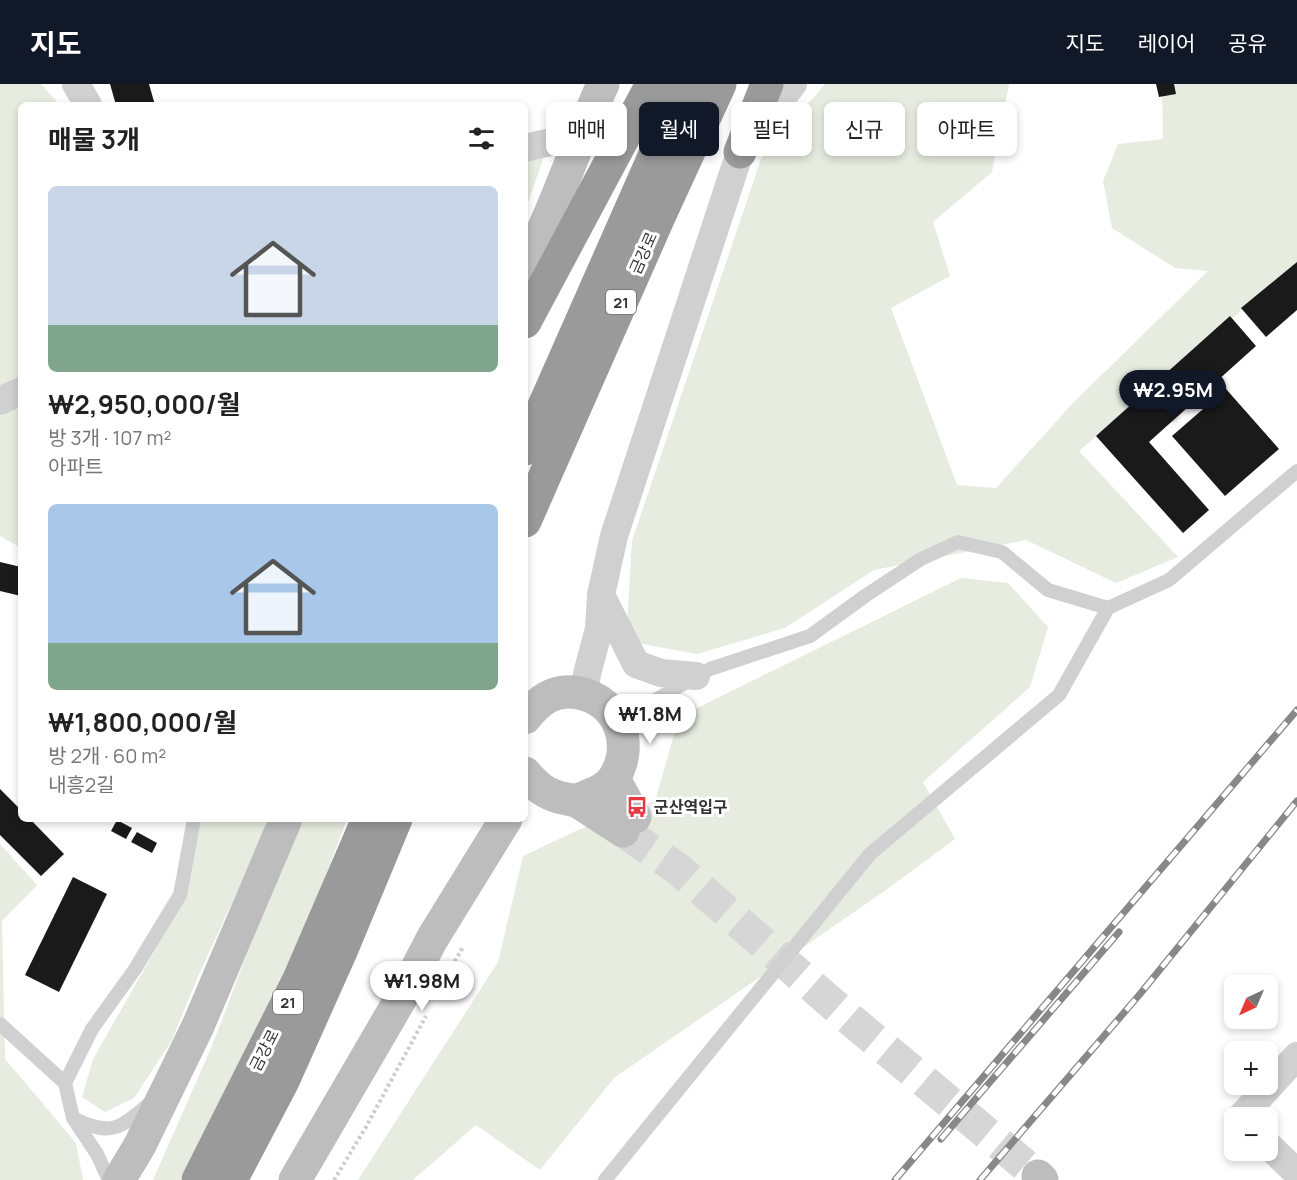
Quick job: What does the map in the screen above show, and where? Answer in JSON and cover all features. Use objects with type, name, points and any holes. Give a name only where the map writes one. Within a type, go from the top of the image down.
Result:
[{"type":"highway","points":[[528,316],[652,84]]},
{"type":"highway","name":"금강로","points":[[528,442],[686,84]]},
{"type":"highway","name":"금강로","points":[[528,514],[720,84]]},
{"type":"highway","points":[[759,102],[766,84]]},
{"type":"highway","name":"금강로","points":[[198,1180],[299,979],[367,822]]},
{"type":"highway","name":"금강로","points":[[231,1180],[287,1071],[342,949],[395,822]]},
{"type":"street","points":[[76,84],[86,102]]},
{"type":"street","points":[[595,102],[603,84]]},
{"type":"street","points":[[779,102],[793,84]]},
{"type":"street","points":[[528,147],[546,143]]},
{"type":"street","points":[[528,261],[572,156]]},
{"type":"street","points":[[583,694],[599,629],[601,595],[614,536],[739,156]]},
{"type":"street","points":[[0,401],[18,392]]},
{"type":"street","points":[[601,595],[636,664],[661,673],[696,676]]},
{"type":"street","points":[[528,709],[566,690],[600,700],[613,712],[622,728],[625,746],[614,779],[601,791],[575,800]]},
{"type":"street","points":[[528,782],[550,795],[575,800],[629,824],[614,779]]},
{"type":"street","points":[[118,1180],[140,1145],[198,1026],[285,822]]},
{"type":"street","points":[[295,1180],[404,993],[432,939],[504,822]]},
{"type":"street","points":[[1250,1107],[1297,1056]]},
{"type":"street","points":[[1278,1155],[1297,1173]]},
{"type":"lane","points":[[605,1180],[870,854],[1059,695],[1108,608],[1169,580],[1297,471]]},
{"type":"lane","points":[[618,722],[710,669],[810,636],[921,559],[958,542],[1002,552],[1048,590],[1108,608]]},
{"type":"lane","points":[[65,1083],[92,1029],[135,969],[180,895],[193,822]]},
{"type":"lane","points":[[0,1024],[65,1083],[73,1118],[97,1154],[109,1180]]},
{"type":"lane","points":[[73,1118],[95,1129],[113,1128],[133,1118],[168,1088]]},
{"type":"shaded area","points":[[0,84],[41,84],[57,102],[18,102],[18,546],[0,536]]},
{"type":"shaded area","points":[[825,84],[1009,84],[1006,102],[917,102],[917,156],[995,156],[992,172],[933,222],[950,276],[891,308],[957,485],[996,488],[1072,404],[1208,271],[1175,268],[1112,228],[1103,181],[1118,144],[1163,139],[1162,84],[1297,84],[1297,262],[1079,451],[1178,557],[1116,583],[1026,540],[874,570],[785,628],[697,654],[626,641],[632,541],[761,159],[764,156],[812,156],[812,102],[810,102]]},
{"type":"shaded area","points":[[546,151],[528,202],[528,155]]},
{"type":"shaded area","points":[[961,578],[1008,583],[1048,627],[1030,687],[923,782],[955,839],[886,890],[614,1078],[540,1170],[476,1125],[413,1180],[358,1180],[498,962],[523,856],[578,830],[655,801],[679,717]]},
{"type":"shaded area","points":[[199,822],[269,822],[171,1042],[134,1098],[105,1112],[82,1097],[93,1059],[181,905]]},
{"type":"shaded area","points":[[297,822],[346,822],[307,925],[180,1180],[153,1180],[212,1046]]},
{"type":"shaded area","points":[[0,844],[37,885],[2,921],[5,1059],[76,1143],[83,1180],[0,1180]]},
{"type":"building","points":[[110,84],[149,84],[154,102],[115,102]]},
{"type":"building","points":[[1156,84],[1174,84],[1176,94],[1159,97]]},
{"type":"building","points":[[1297,262],[1297,310],[1266,337],[1241,308]]},
{"type":"building","points":[[1230,316],[1256,346],[1149,442],[1209,510],[1183,533],[1096,436]]},
{"type":"building","points":[[1226,389],[1279,449],[1225,496],[1172,436]]},
{"type":"building","points":[[0,562],[18,566],[18,595],[0,591]]},
{"type":"building","points":[[0,789],[18,807],[18,822],[33,822],[64,854],[41,876],[0,835]]},
{"type":"building","points":[[116,822],[132,828],[126,839],[111,831]]},
{"type":"building","points":[[137,832],[157,843],[152,853],[131,842]]},
{"type":"building","points":[[73,877],[107,894],[59,992],[25,975]]},
{"type":"tunnel","points":[[623,831],[678,869],[851,1020],[1038,1176]]},
{"type":"railway","points":[[895,1180],[1297,710]]},
{"type":"railway","points":[[980,1180],[1140,994],[1297,801]]},
{"type":"railway","points":[[941,1139],[1119,932]]},
{"type":"place","name":"군산역입구","points":[[637,807]]}]
